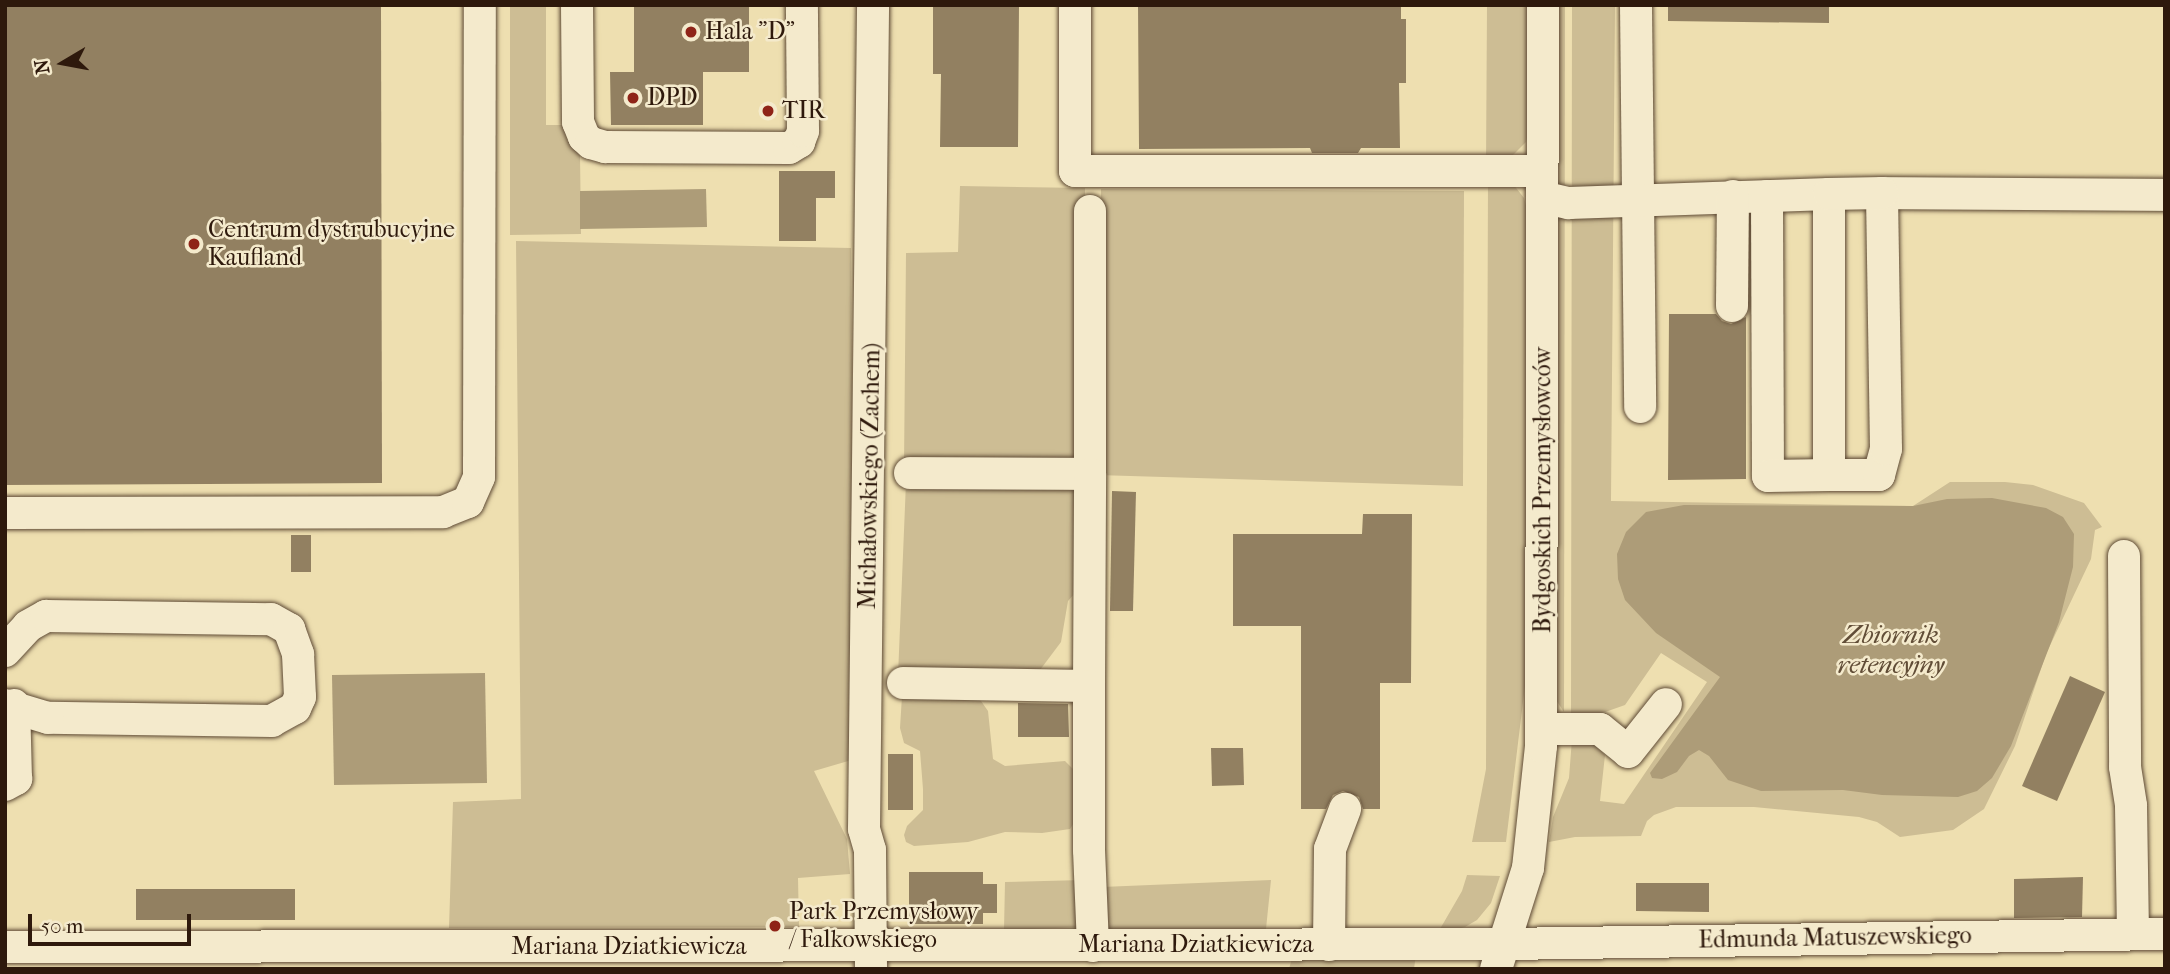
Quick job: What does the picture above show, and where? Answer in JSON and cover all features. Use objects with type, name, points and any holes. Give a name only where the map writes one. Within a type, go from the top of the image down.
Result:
[{"type":"street","points":[[5,513],[443,512],[468,502],[479,477],[480,5]]},
{"type":"street","points":[[577,5],[578,122],[584,137],[591,143],[605,147],[789,148],[799,142],[803,131],[802,5]]},
{"type":"street","name":"Michałowskiego (Zachem)","points":[[872,958],[870,850],[864,829],[873,5]]},
{"type":"street","points":[[1075,5],[1075,171],[1542,184],[1569,203],[1882,193],[2165,195]]},
{"type":"street","name":"Bydgoskich Przemysłowców","points":[[1501,956],[1528,869],[1542,729],[1544,5]]},
{"type":"street","points":[[1636,5],[1640,407]]},
{"type":"street","points":[[1767,196],[1768,476],[1879,475],[1886,449],[1882,193]]},
{"type":"street","points":[[1829,194],[1829,475]]},
{"type":"street","points":[[1732,306],[1733,196]]},
{"type":"street","points":[[1090,211],[1089,850],[1107,953]]},
{"type":"street","points":[[910,473],[1090,474]]},
{"type":"street","points":[[2124,556],[2125,766],[2132,806],[2133,934]]},
{"type":"street","points":[[5,651],[28,626],[46,616],[271,619],[289,629],[298,654],[300,697],[295,708],[272,721],[48,718],[10,705],[16,779],[5,785]]},
{"type":"street","points":[[903,683],[1089,686]]},
{"type":"street","points":[[1542,729],[1600,729],[1628,752],[1666,704]]},
{"type":"street","points":[[1329,945],[1330,849],[1345,809]]},
{"type":"street","name":"Edmunda Matuszewskiego","points":[[1501,956],[2165,934]]},
{"type":"street","name":"Mariana Dziatkiewicza","points":[[5,947],[872,958],[1329,945],[1501,956]]},
{"type":"shaded area","points":[[510,5],[546,5],[546,125],[565,125],[567,140],[580,155],[581,234],[510,235]]},
{"type":"shaded area","points":[[1487,5],[1531,5],[1532,118],[1526,142],[1502,163],[1486,165]]},
{"type":"shaded area","points":[[1556,5],[1565,5],[1564,712],[1556,700]]},
{"type":"shaded area","name":"Zbiornik retencyjny","points":[[1572,5],[1615,5],[1611,501],[1913,506],[1950,482],[2005,482],[2033,485],[2084,503],[2102,527],[2095,530],[2091,559],[2046,654],[2015,746],[1984,809],[1953,830],[1900,837],[1877,822],[1859,817],[1754,807],[1676,807],[1654,815],[1647,821],[1641,836],[1575,837],[1549,842],[1553,817],[1569,778],[1572,739],[1591,741],[1605,755],[1600,801],[1624,804],[1707,682],[1661,653],[1625,705],[1591,717],[1571,716]]},
{"type":"shaded area","points":[[1488,178],[1513,184],[1524,198],[1531,224],[1531,636],[1506,842],[1472,842],[1486,769]]},
{"type":"shaded area","points":[[960,186],[1085,188],[1084,465],[904,467],[906,253],[958,252]]},
{"type":"shaded area","points":[[1101,189],[1464,191],[1463,486],[1097,475]]},
{"type":"shaded area","points":[[516,241],[851,248],[855,759],[814,771],[847,839],[850,874],[798,878],[799,927],[449,928],[453,802],[521,799]]},
{"type":"shaded area","points":[[1081,481],[1082,585],[1068,601],[1061,642],[1037,674],[898,676],[906,482]]},
{"type":"shaded area","points":[[974,691],[988,711],[993,759],[1005,766],[1065,761],[1073,769],[1077,778],[1077,818],[1070,829],[1042,833],[1005,832],[968,842],[914,846],[906,842],[904,835],[907,826],[923,810],[923,789],[920,751],[904,743],[900,728],[902,696]]},
{"type":"shaded area","points":[[1467,875],[1500,876],[1491,903],[1477,920],[1465,927],[1450,931],[1440,929],[1462,891]]},
{"type":"shaded area","points":[[1083,880],[1081,927],[1004,930],[1005,882]]},
{"type":"shaded area","points":[[1271,880],[1266,929],[1107,932],[1102,887]]},
{"type":"shaded area","points":[[1416,954],[1414,969],[1289,969],[1292,958]]},
{"type":"water","points":[[706,189],[707,227],[580,229],[580,191]]},
{"type":"water","name":"Zbiornik retencyjny","points":[[1992,498],[2046,508],[2063,517],[2074,534],[2073,567],[2059,622],[2011,746],[1992,778],[1977,791],[1958,797],[1882,795],[1843,790],[1761,791],[1728,780],[1709,756],[1699,750],[1689,756],[1677,772],[1662,779],[1652,778],[1650,773],[1720,677],[1656,633],[1625,600],[1618,579],[1617,554],[1626,532],[1646,512],[1684,505],[1913,506],[1947,499]]},
{"type":"water","points":[[485,673],[487,783],[334,785],[332,675]]},
{"type":"building","name":"Centrum dystrubucyjne Kaufland","points":[[5,5],[381,5],[382,483],[5,485]]},
{"type":"building","name":"Hala \"D\"","points":[[634,5],[749,5],[749,72],[703,72],[703,125],[611,125],[610,72],[634,72]]},
{"type":"building","points":[[933,5],[1019,5],[1018,147],[940,147],[941,74],[933,74]]},
{"type":"building","points":[[1138,5],[1401,5],[1401,19],[1406,19],[1406,83],[1399,83],[1400,148],[1361,148],[1358,153],[1312,153],[1310,148],[1139,149]]},
{"type":"building","points":[[1668,5],[1829,5],[1829,23],[1668,21]]},
{"type":"building","points":[[779,171],[835,171],[835,198],[816,198],[816,241],[779,241]]},
{"type":"building","points":[[1669,314],[1716,314],[1722,321],[1731,324],[1746,317],[1746,479],[1668,480]]},
{"type":"building","points":[[1112,491],[1136,492],[1133,611],[1110,611]]},
{"type":"building","points":[[1363,514],[1412,514],[1411,683],[1380,683],[1380,809],[1363,809],[1359,797],[1343,791],[1333,795],[1326,809],[1301,809],[1301,626],[1233,626],[1233,534],[1362,534]]},
{"type":"building","points":[[291,535],[311,535],[311,572],[291,572]]},
{"type":"building","points":[[2070,676],[2105,692],[2057,801],[2022,786]]},
{"type":"building","points":[[1018,703],[1068,704],[1069,737],[1018,737]]},
{"type":"building","points":[[1211,748],[1243,748],[1244,785],[1212,786]]},
{"type":"building","points":[[888,754],[913,754],[913,810],[888,810]]},
{"type":"building","points":[[909,872],[983,872],[983,884],[997,884],[997,913],[983,913],[983,924],[909,924]]},
{"type":"building","points":[[2083,877],[2082,917],[2014,918],[2014,879]]},
{"type":"building","points":[[1636,883],[1709,883],[1709,912],[1636,911]]},
{"type":"building","points":[[136,889],[295,889],[295,920],[136,920]]},
{"type":"place","name":"Hala \"D\"","points":[[691,32]]},
{"type":"place","name":"DPD","points":[[633,98]]},
{"type":"place","name":"TIR","points":[[768,111]]},
{"type":"place","name":"Centrum dystrubucyjne Kaufland","points":[[194,244]]},
{"type":"place","name":"Park Przemysłowy / Falkowskiego","points":[[775,926]]}]
